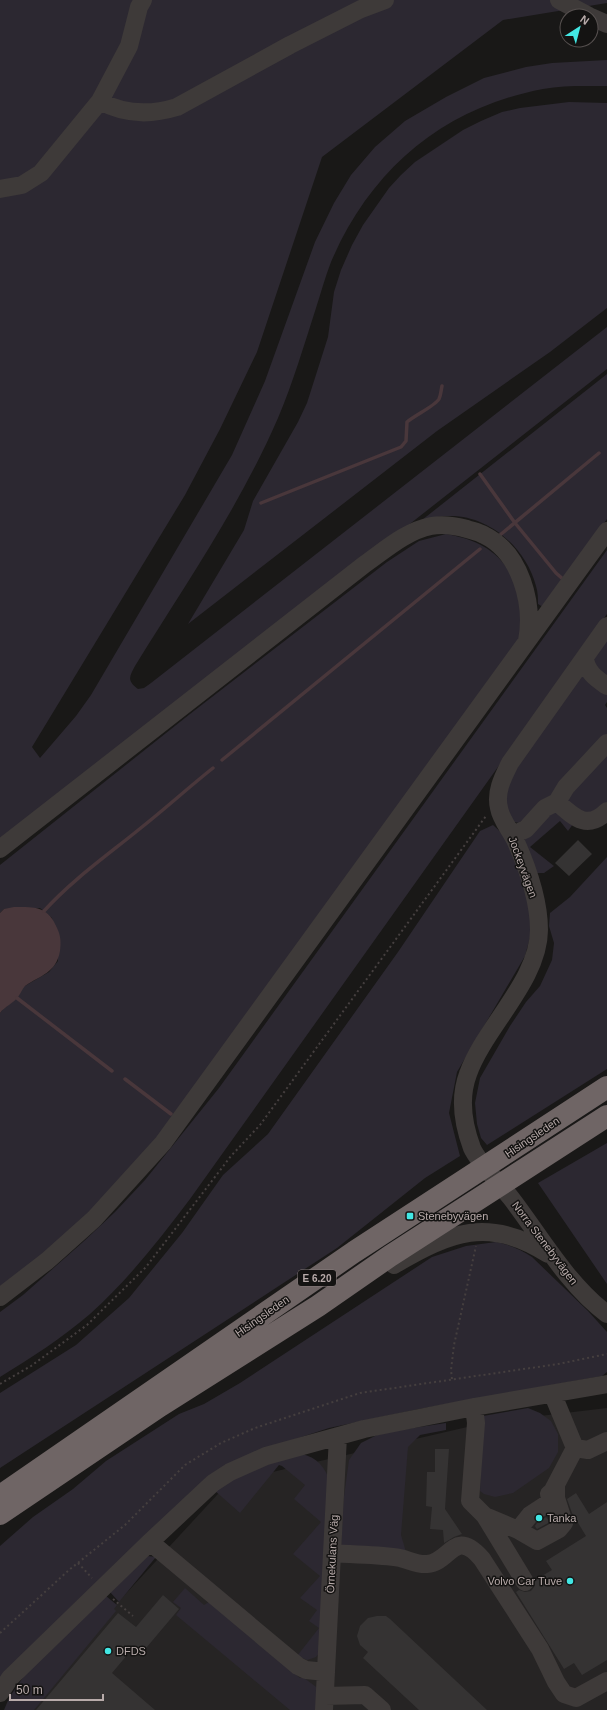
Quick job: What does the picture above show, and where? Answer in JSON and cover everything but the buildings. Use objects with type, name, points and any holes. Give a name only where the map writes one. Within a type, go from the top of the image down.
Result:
[{"type":"highway","name":"Hisingsleden","points":[[0,1514],[354,1252],[607,1087]]},
{"type":"highway","name":"Hisingsleden","points":[[0,1496],[156,1400],[348,1286],[390,1256],[607,1116]]},
{"type":"highway","points":[[0,1482],[94,1420],[156,1400]]},
{"type":"highway","points":[[0,1528],[59,1486],[156,1400]]},
{"type":"street","points":[[0,189],[22,185],[41,173],[100,101],[129,46],[139,7],[143,0]]},
{"type":"street","points":[[100,101],[120,110],[144,113],[162,112],[177,107],[290,45],[362,9],[384,0]]},
{"type":"street","points":[[559,0],[574,8]]},
{"type":"street","points":[[0,849],[365,564],[387,548],[420,530],[431,526],[461,528],[485,535],[506,553],[515,565],[526,592],[530,624],[527,641]]},
{"type":"street","points":[[0,1297],[47,1261],[94,1219],[163,1143],[607,531]]},
{"type":"street","name":"Jockeyvägen","points":[[486,1167],[475,1155],[466,1130],[463,1112],[464,1092],[468,1074],[477,1056],[528,972],[537,946],[539,933],[539,918],[534,890],[513,835],[499,808],[498,794],[502,779],[510,763],[607,626]]},
{"type":"street","points":[[585,658],[587,668],[607,686]]},
{"type":"street","points":[[513,835],[526,829],[545,808],[557,802],[566,787],[607,743]]},
{"type":"street","points":[[557,802],[575,817],[586,822],[593,821],[607,811]]},
{"type":"street","name":"Norra Stenebyvägen","points":[[486,1167],[555,1259],[597,1307],[607,1314]]},
{"type":"street","points":[[348,1286],[373,1278],[416,1252],[441,1240],[476,1233],[489,1232],[508,1234],[531,1243],[555,1259]]},
{"type":"street","points":[[0,1693],[10,1678],[150,1542],[213,1483],[230,1472],[266,1456],[364,1428],[607,1384]]},
{"type":"street","points":[[518,1530],[530,1515],[556,1491],[575,1448],[553,1394]]},
{"type":"street","points":[[474,1407],[476,1423],[470,1501],[485,1516],[525,1582]]},
{"type":"street","name":"Örnekulans Väg","points":[[324,1703],[338,1436]]},
{"type":"street","points":[[575,1448],[588,1450],[607,1441]]},
{"type":"street","points":[[485,1516],[518,1530],[537,1541],[559,1529],[564,1523],[556,1491]]},
{"type":"street","points":[[150,1542],[298,1666],[306,1670],[326,1672]]},
{"type":"street","points":[[332,1553],[400,1558],[426,1564],[438,1560],[449,1550],[455,1547],[469,1547],[482,1559],[540,1649],[556,1682],[564,1694],[576,1698],[607,1681]]},
{"type":"street","points":[[324,1703],[345,1696],[365,1695],[382,1710]]},
{"type":"path","points":[[0,1384],[31,1366],[87,1325],[146,1267],[231,1156],[260,1125],[485,816],[499,808]]},
{"type":"path","points":[[452,1379],[451,1370],[454,1345],[477,1242],[476,1233]]},
{"type":"path","points":[[78,1563],[96,1583]]},
{"type":"path","points":[[111,1596],[133,1616]]},
{"type":"shaded area","points":[[0,0],[607,0],[607,3],[576,8],[559,8],[559,11],[503,20],[322,157],[257,352],[220,429],[185,495],[32,747],[40,758],[76,716],[91,695],[232,455],[265,381],[315,242],[334,203],[351,175],[375,147],[405,121],[446,97],[484,78],[526,67],[552,63],[607,60],[607,86],[559,87],[543,89],[507,98],[473,111],[443,128],[414,148],[389,171],[367,198],[347,229],[331,262],[289,391],[263,451],[211,545],[131,673],[130,679],[132,684],[138,689],[144,688],[151,683],[607,327],[607,369],[0,846]]},
{"type":"shaded area","points":[[569,102],[607,103],[607,308],[550,352],[437,431],[188,624],[244,530],[253,501],[298,422],[307,403],[328,337],[334,292],[341,270],[363,225],[389,188],[415,162],[463,130],[481,121],[502,112],[520,108]]},
{"type":"shaded area","points":[[607,374],[607,519],[543,607],[538,604],[538,593],[536,586],[524,559],[504,536],[478,521],[464,517],[446,516],[422,520]]},
{"type":"shaded area","points":[[446,534],[470,540],[490,550],[506,566],[520,593],[525,634],[203,1085],[93,1213],[0,1289],[0,1013],[17,998],[23,987],[49,972],[58,961],[52,918],[40,908],[4,909],[0,913],[0,865],[190,714],[387,562],[419,541]]},
{"type":"shaded area","points":[[607,550],[607,614],[190,1199],[143,1259],[104,1301],[79,1323],[35,1355],[0,1377],[0,1312],[23,1295],[115,1212],[145,1180],[219,1088]]},
{"type":"shaded area","points":[[607,635],[607,683],[591,663]]},
{"type":"shaded area","points":[[581,672],[607,690],[607,702],[605,705],[607,708],[607,739],[557,792],[519,823],[514,822],[502,804],[503,788]]},
{"type":"shaded area","points":[[607,748],[607,802],[599,809],[586,815],[568,805],[566,793]]},
{"type":"shaded area","points":[[554,810],[573,824],[568,831],[560,821],[530,847],[554,866],[544,873],[537,873],[524,843],[525,838]]},
{"type":"shaded area","points":[[493,825],[505,836],[532,906],[531,934],[525,956],[457,1072],[449,1113],[460,1156],[425,1178],[337,1248],[0,1468],[0,1393],[76,1345],[129,1298],[182,1233],[223,1175],[268,1134],[398,952],[480,831]]},
{"type":"shaded area","points":[[607,857],[607,1069],[487,1145],[481,1138],[477,1124],[475,1103],[480,1078],[510,1026],[526,1002],[540,986],[552,960],[554,943],[549,926],[550,913],[570,897]]},
{"type":"shaded area","points":[[14,907],[40,909],[49,915],[59,934],[61,942],[60,951],[55,964],[51,969],[25,986],[16,999],[0,1013],[0,913],[4,909]]},
{"type":"shaded area","points":[[607,1143],[607,1284],[538,1183]]},
{"type":"shaded area","points":[[496,1242],[506,1244],[532,1257],[588,1311],[607,1332],[607,1372],[602,1376],[419,1409],[329,1428],[265,1449],[0,1680],[0,1546],[33,1517],[73,1489],[106,1461],[179,1414],[204,1404],[240,1383],[432,1257],[466,1246]]},
{"type":"shaded area","points":[[528,1408],[540,1413],[551,1421],[558,1434],[558,1452],[549,1468],[513,1493],[495,1497],[484,1494],[480,1491],[483,1416]]},
{"type":"shaded area","points":[[607,1408],[607,1710],[12,1710],[23,1705],[229,1482],[489,1422]]},
{"type":"shaded area","points":[[446,1423],[446,1430],[420,1435],[408,1447],[401,1535],[406,1552],[341,1546],[344,1496],[349,1460],[361,1443],[377,1435],[393,1431]]},
{"type":"shaded area","points":[[297,1453],[316,1460],[326,1472],[328,1477],[320,1652],[316,1657],[307,1660],[297,1656],[319,1628],[309,1621],[317,1610],[300,1598],[320,1576],[293,1554],[321,1522],[294,1499],[305,1485],[279,1465],[240,1513],[214,1490],[234,1474]]},
{"type":"shaded area","points":[[148,1556],[156,1557],[119,1602],[110,1592]]},
{"type":"shaded area","points":[[185,1588],[204,1605],[209,1602],[291,1671],[319,1689],[318,1710],[290,1710],[176,1615],[181,1608],[173,1602]]},
{"type":"shaded area","points":[[106,1596],[117,1605],[114,1609],[116,1611],[34,1710],[4,1710],[9,1698],[28,1670]]},
{"type":"waterway","points":[[261,503],[401,447],[406,441],[407,422],[437,402],[440,397],[442,386]]},
{"type":"waterway","points":[[500,535],[599,453]]},
{"type":"waterway","points":[[480,474],[515,523],[556,573],[564,580]]},
{"type":"waterway","points":[[222,760],[480,549]]},
{"type":"waterway","points":[[44,911],[79,877],[151,820],[213,768]]},
{"type":"waterway","points":[[17,998],[112,1071]]},
{"type":"waterway","points":[[125,1079],[171,1114]]},
{"type":"place","name":"Stenebyvägen","points":[[410,1216]]},
{"type":"place","name":"Tanka","points":[[539,1518]]},
{"type":"place","name":"Volvo Car Tuve","points":[[570,1581]]},
{"type":"place","name":"DFDS","points":[[108,1651]]}]
